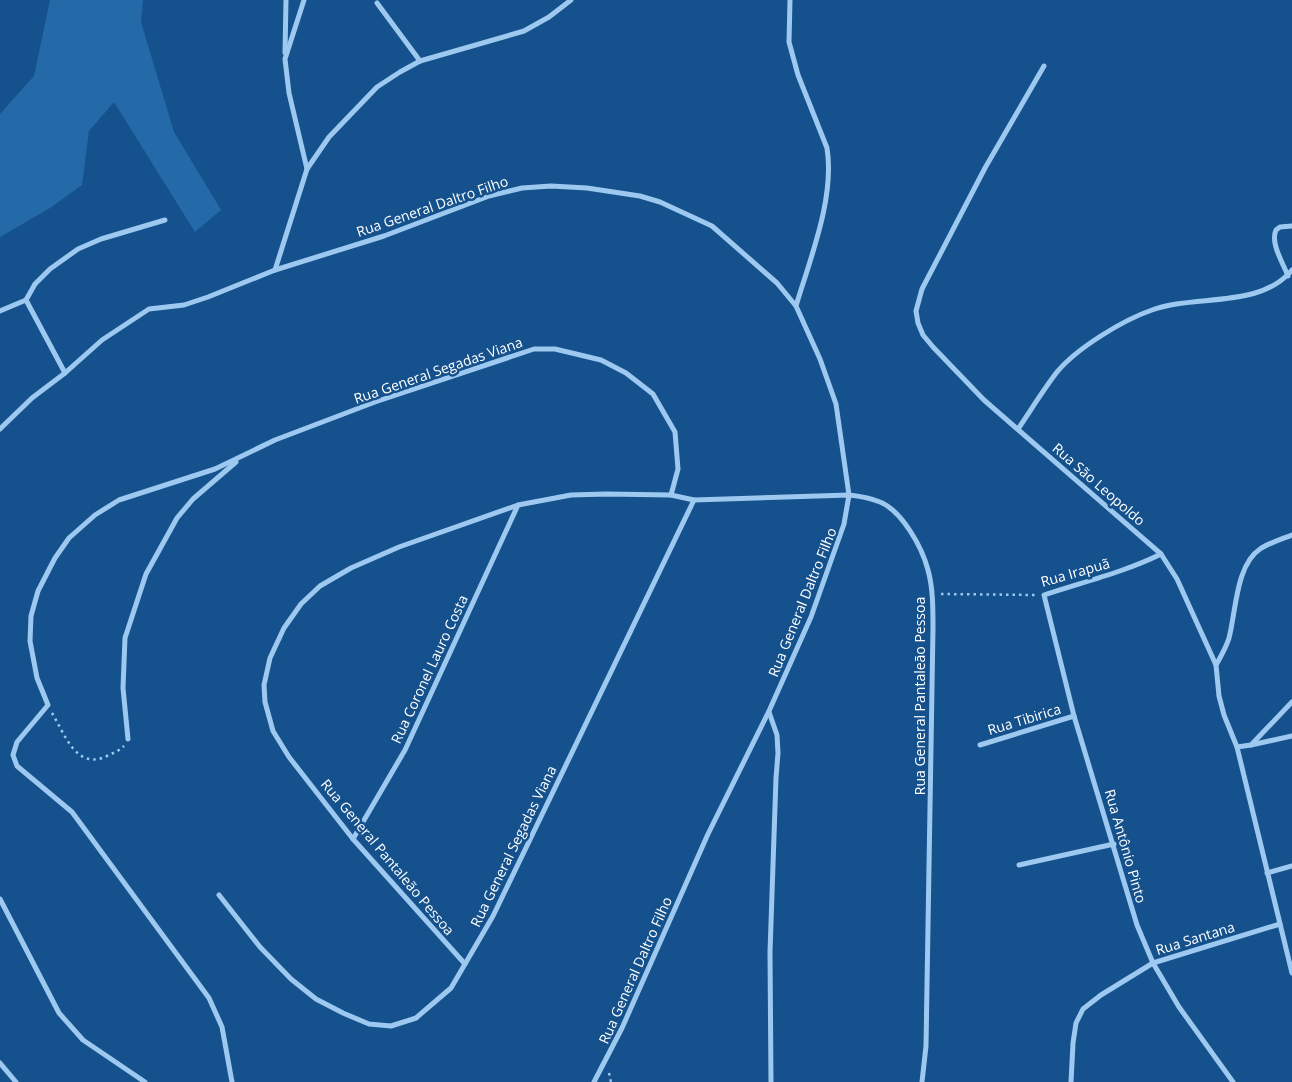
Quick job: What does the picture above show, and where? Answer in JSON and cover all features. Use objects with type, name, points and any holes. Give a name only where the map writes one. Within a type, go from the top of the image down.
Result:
[{"type":"street","points":[[286,0],[285,59],[289,93],[307,169]]},
{"type":"street","points":[[285,59],[304,0]]},
{"type":"street","points":[[274,270],[307,169],[329,137],[377,87],[420,62],[524,31],[549,17],[570,0]]},
{"type":"street","points":[[790,0],[789,42],[798,75],[827,148],[829,160],[828,183],[822,214],[796,306]]},
{"type":"street","points":[[377,2],[420,62]]},
{"type":"street","name":"Rua São Leopoldo","points":[[1044,66],[940,253],[922,289],[916,311],[924,335],[933,347],[984,400],[1161,554],[1177,579],[1216,665],[1224,715],[1237,747],[1292,973]]},
{"type":"street","name":"Rua General Daltro Filho","points":[[0,429],[32,398],[65,373],[102,340],[149,309],[200,300],[274,270],[384,236],[489,196],[522,188],[551,186],[587,188],[640,196],[660,202],[712,226],[777,282],[796,306],[820,359],[836,404],[849,494],[844,524],[810,617],[769,711],[708,834],[622,1028],[594,1082]]},
{"type":"street","points":[[0,311],[26,300],[35,284],[50,269],[78,249],[101,239],[165,220]]},
{"type":"street","points":[[1288,276],[1274,234],[1280,227],[1292,226]]},
{"type":"street","points":[[1018,429],[1058,372],[1080,350],[1108,332],[1152,310],[1193,302],[1255,294],[1271,288],[1288,276],[1292,270]]},
{"type":"street","points":[[26,300],[65,373]]},
{"type":"street","name":"Rua General Segadas Viana","points":[[48,706],[37,678],[30,641],[32,616],[38,591],[55,558],[69,538],[95,516],[119,500],[215,469],[275,440],[374,402],[534,350],[555,349],[601,360],[626,373],[653,394],[675,432],[678,469],[671,495]]},
{"type":"street","name":"Rua General Segadas Viana","points":[[128,739],[123,688],[125,638],[146,574],[177,518],[193,500],[240,458]]},
{"type":"street","name":"Rua General Pantaleão Pessoa","points":[[465,964],[353,839],[290,757],[273,731],[265,702],[264,685],[270,658],[284,628],[301,604],[320,586],[351,568],[400,548],[518,505],[571,495],[671,495],[694,500],[849,494],[881,502],[896,513],[913,536],[928,569],[932,594],[926,1036],[922,1082]]},
{"type":"street","name":"Rua General Segadas Viana","points":[[219,895],[260,946],[291,979],[316,999],[369,1024],[391,1026],[416,1018],[451,988],[497,907],[694,500]]},
{"type":"street","name":"Rua Coronel Lauro Costa","points":[[353,839],[405,750],[518,505]]},
{"type":"street","points":[[1216,665],[1229,638],[1241,579],[1247,563],[1259,549],[1292,535]]},
{"type":"street","name":"Rua Irapuã","points":[[1044,594],[1116,572],[1161,554]]},
{"type":"street","name":"Rua Antônio Pinto","points":[[1044,594],[1074,716],[1137,925],[1153,963],[1184,1014],[1233,1082]]},
{"type":"street","points":[[1251,746],[1292,702]]},
{"type":"street","points":[[48,706],[16,742],[13,755],[18,766],[72,812],[209,998],[222,1027],[232,1082]]},
{"type":"street","points":[[769,711],[777,734],[778,753],[770,952],[771,1082]]},
{"type":"street","name":"Rua Tibirica","points":[[980,745],[1074,716]]},
{"type":"street","points":[[1237,747],[1251,746],[1292,736]]},
{"type":"street","points":[[1019,866],[1114,844]]},
{"type":"street","points":[[1267,873],[1292,866]]},
{"type":"street","points":[[0,899],[59,1013],[83,1040],[145,1082]]},
{"type":"street","name":"Rua Santana","points":[[1071,1082],[1076,1023],[1084,1009],[1101,995],[1153,963],[1280,924]]},
{"type":"street","points":[[0,1063],[16,1082]]},
{"type":"street","points":[[590,1082],[598,1075]]},
{"type":"path","name":"Rua Irapuã","points":[[932,594],[1044,594]]},
{"type":"path","points":[[48,706],[76,753],[84,759],[94,760],[120,750],[128,739]]},
{"type":"shaded area","points":[[50,0],[143,0],[141,22],[174,132],[221,210],[195,232],[114,102],[89,131],[82,185],[50,208],[0,237],[0,114],[34,76]]}]
